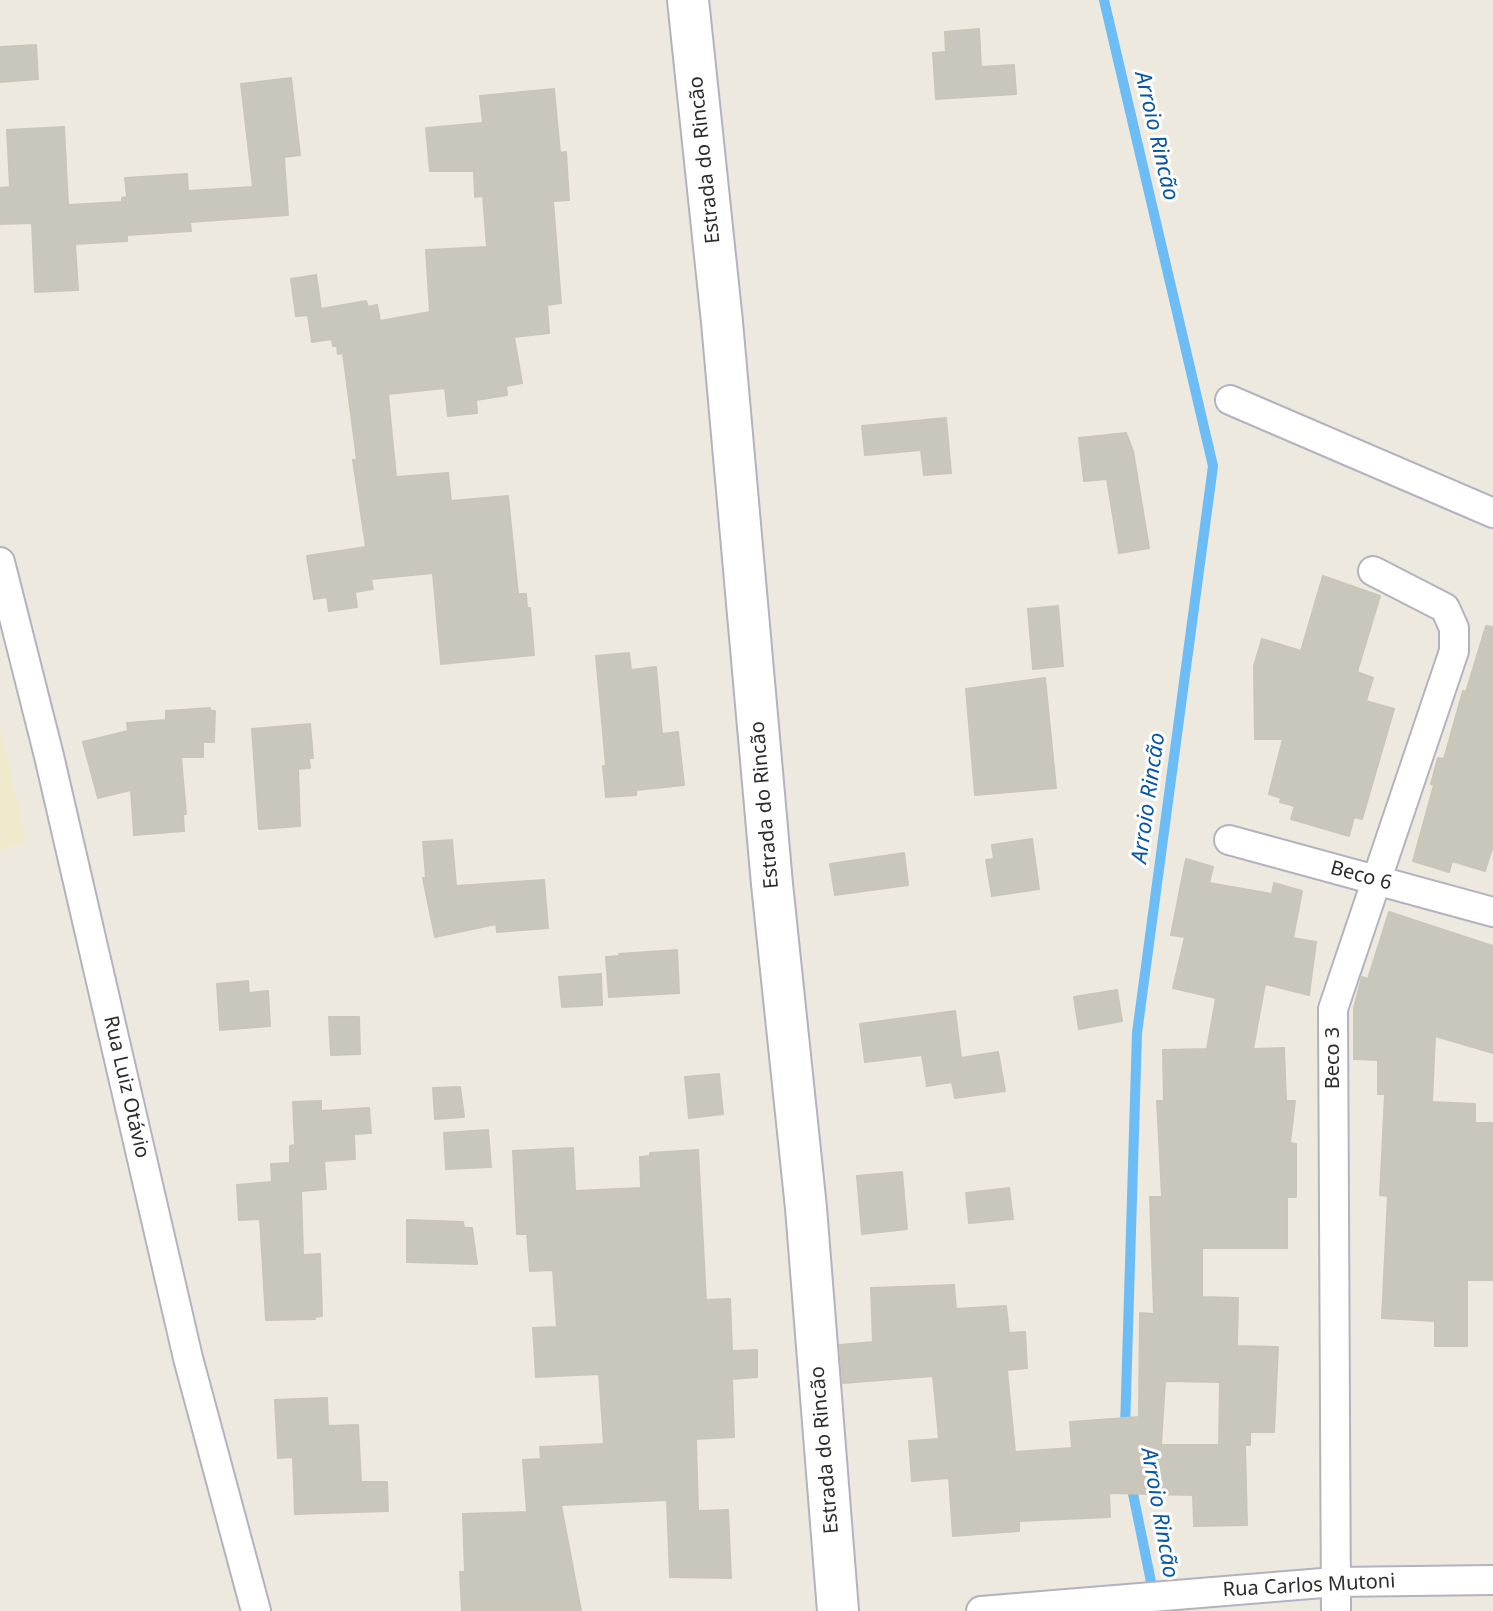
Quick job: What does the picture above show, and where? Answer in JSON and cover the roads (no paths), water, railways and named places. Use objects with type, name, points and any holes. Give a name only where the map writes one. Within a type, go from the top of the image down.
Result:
[{"type":"street","name":"Estrada do Rincão","points":[[688,0],[722,322],[772,884],[806,1208],[838,1611]]},
{"type":"street","points":[[1230,400],[1493,513]]},
{"type":"street","name":"Rua Luiz Otávio","points":[[0,562],[49,756],[188,1358],[256,1611]]},
{"type":"street","name":"Beco 3","points":[[1336,1611],[1333,1009],[1454,651],[1454,628],[1445,608],[1373,571]]},
{"type":"street","name":"Beco 6","points":[[1229,840],[1493,912]]},
{"type":"street","name":"Rua Carlos Mutoni","points":[[981,1611],[1335,1582],[1493,1580]]},
{"type":"waterway","name":"Arroio Rincão","points":[[1104,0],[1213,466],[1137,1033],[1125,1428]]},
{"type":"waterway","name":"Arroio Rincão","points":[[1131,1484],[1157,1611]]}]
